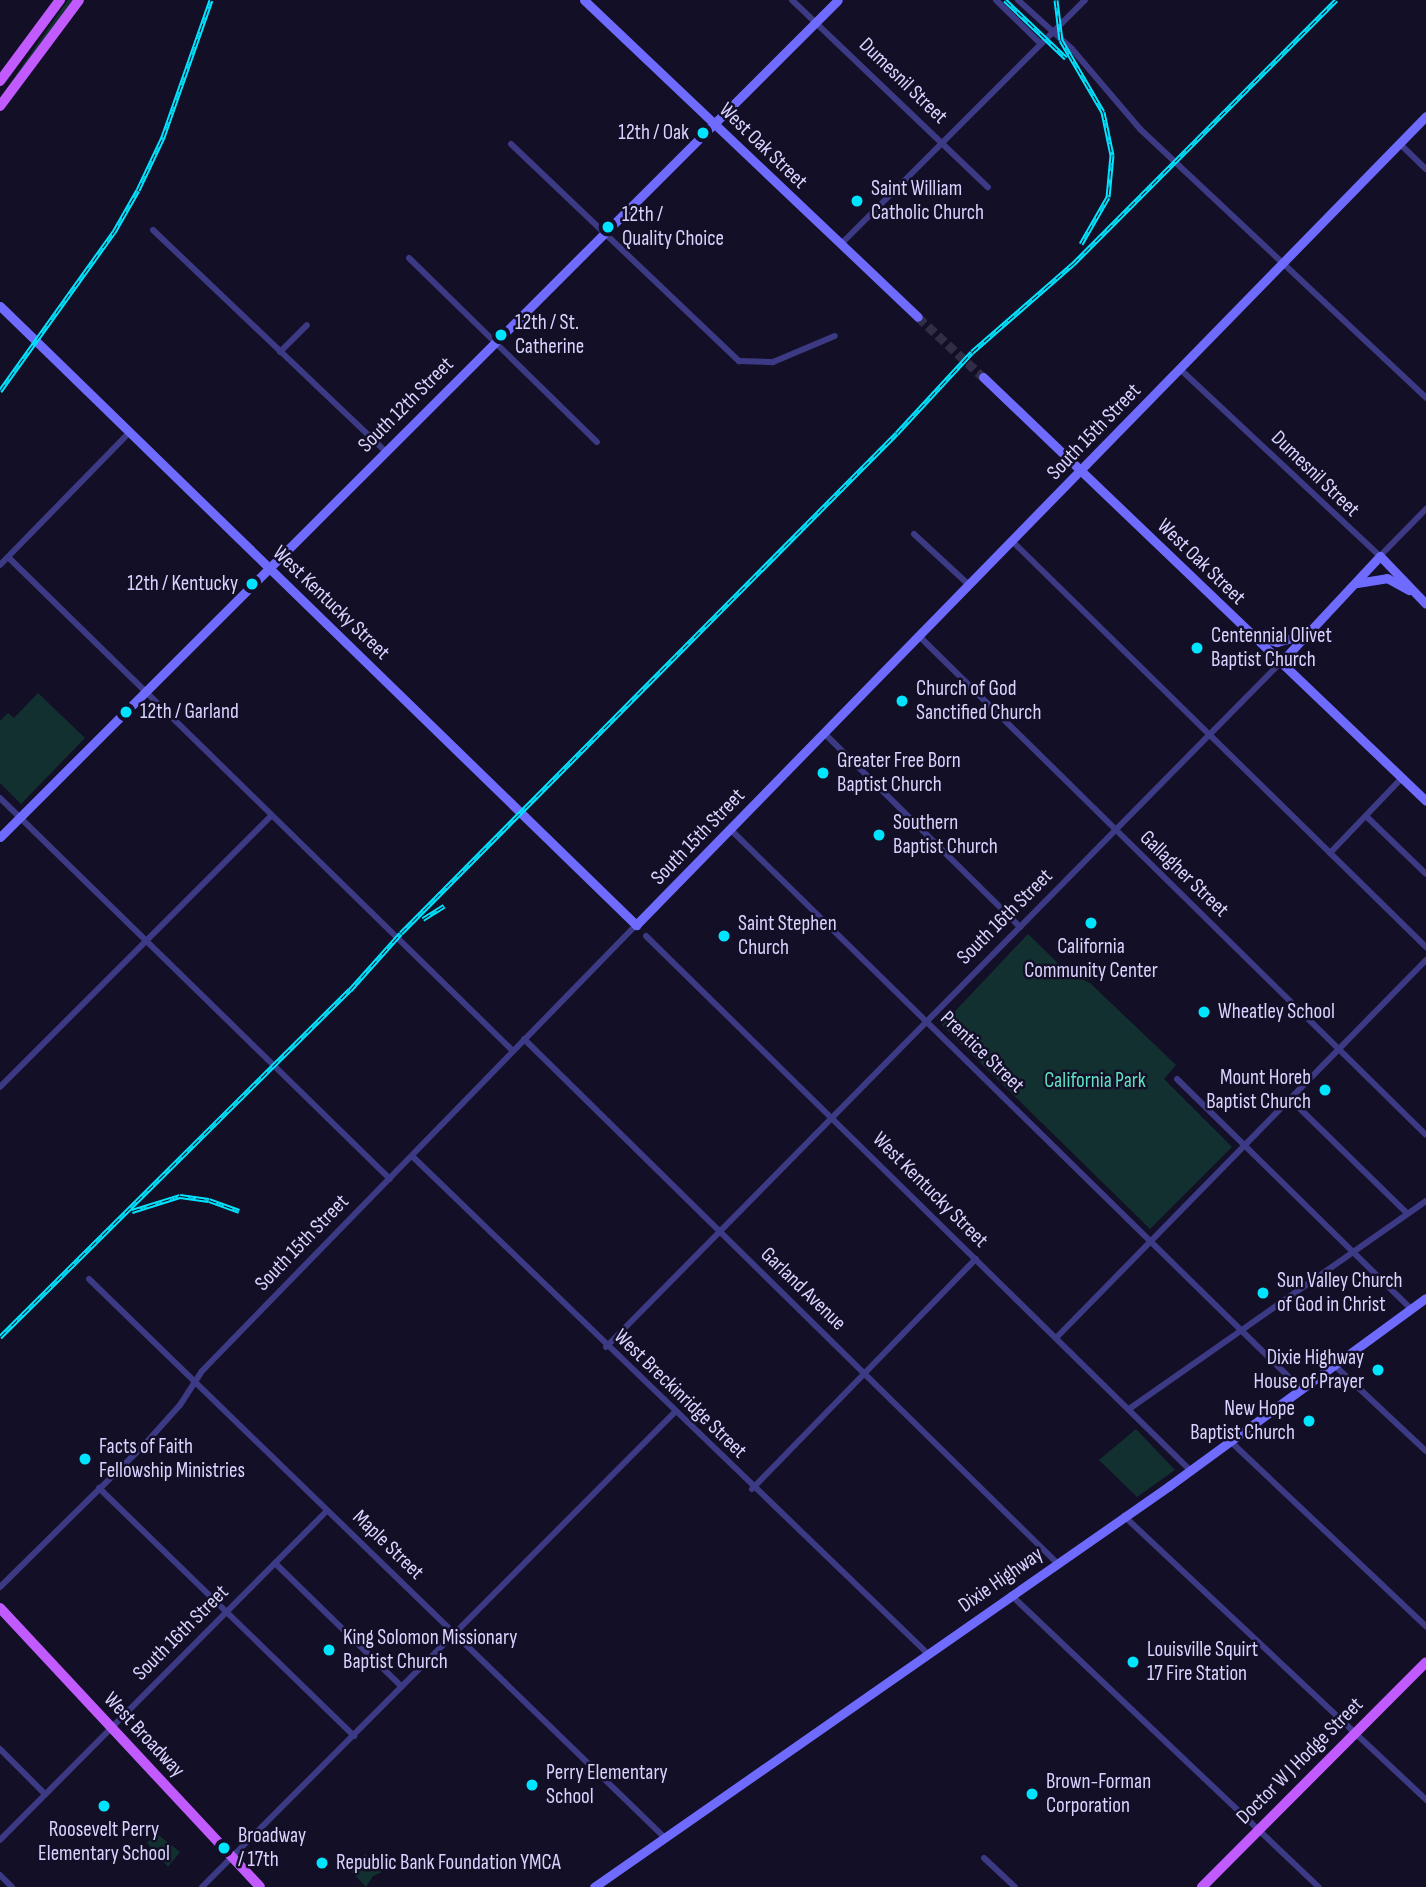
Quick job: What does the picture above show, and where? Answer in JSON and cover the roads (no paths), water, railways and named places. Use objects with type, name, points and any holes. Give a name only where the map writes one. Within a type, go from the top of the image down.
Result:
[{"type":"main road","points":[[0,81],[60,0]]},
{"type":"main road","points":[[55,36],[79,0]]},
{"type":"main road","points":[[0,106],[87,0]]},
{"type":"main road","name":"West Broadway","points":[[0,1608],[260,1887]]},
{"type":"main road","name":"Doctor W J Hodge Street","points":[[1202,1887],[1426,1661]]},
{"type":"street","name":"West Oak Street","points":[[584,0],[918,317]]},
{"type":"street","name":"Dumesnil Street","points":[[792,0],[989,187]]},
{"type":"street","name":"South 12th Street","points":[[0,837],[838,0]]},
{"type":"street","points":[[996,0],[1041,44]]},
{"type":"street","points":[[1018,0],[1051,33],[1072,49],[1140,129],[1426,398]]},
{"type":"street","points":[[841,244],[1085,0]]},
{"type":"street","name":"South 15th Street","points":[[0,1587],[170,1418],[195,1382],[524,1039],[1426,116]]},
{"type":"street","points":[[511,144],[738,361],[773,362],[835,336]]},
{"type":"street","points":[[1400,144],[1426,169]]},
{"type":"street","points":[[153,230],[385,451]]},
{"type":"street","points":[[409,258],[597,442]]},
{"type":"street","name":"West Kentucky Street","points":[[0,306],[636,925]]},
{"type":"street","points":[[280,352],[307,325]]},
{"type":"street","name":"Dumesnil Street","points":[[1180,369],[1380,556],[1422,601]]},
{"type":"street","name":"West Oak Street","points":[[983,377],[1426,800]]},
{"type":"street","points":[[0,565],[130,432]]},
{"type":"street","name":"South 16th Street","points":[[606,1347],[1115,831],[1208,733],[1281,662],[1349,587],[1426,509]]},
{"type":"street","points":[[914,534],[969,584]]},
{"type":"street","points":[[1012,541],[1426,947]]},
{"type":"street","points":[[8,558],[513,1051]]},
{"type":"street","points":[[1349,587],[1372,578],[1387,578],[1422,601]]},
{"type":"street","points":[[1252,634],[1277,642],[1292,641],[1307,632]]},
{"type":"street","name":"Gallagher Street","points":[[919,636],[1426,1136]]},
{"type":"street","points":[[824,733],[1020,927]]},
{"type":"street","points":[[1330,853],[1402,778]]},
{"type":"street","points":[[0,798],[390,1179]]},
{"type":"street","points":[[0,1087],[271,816]]},
{"type":"street","points":[[1366,816],[1426,874]]},
{"type":"street","name":"Prentice Street","points":[[730,829],[1300,1388]]},
{"type":"street","name":"West Kentucky Street","points":[[646,936],[1189,1469]]},
{"type":"street","points":[[1056,1338],[1152,1244],[1426,960]]},
{"type":"street","name":"Garland Avenue","points":[[524,1039],[1056,1563]]},
{"type":"street","points":[[1177,1079],[1411,1309]]},
{"type":"street","points":[[1290,1099],[1407,1213]]},
{"type":"street","name":"West Breckinridge Street","points":[[412,1156],[752,1489],[927,1653]]},
{"type":"street","points":[[1129,1409],[1426,1201]]},
{"type":"street","points":[[752,1489],[976,1259]]},
{"type":"street","name":"Maple Street","points":[[89,1279],[663,1836]]},
{"type":"street","name":"Dixie Highway","points":[[594,1887],[663,1836],[1125,1516],[1426,1298]]},
{"type":"street","points":[[1333,1364],[1426,1451]]},
{"type":"street","points":[[202,1887],[674,1413]]},
{"type":"street","points":[[1228,1439],[1426,1626]]},
{"type":"street","points":[[99,1488],[354,1736]]},
{"type":"street","name":"South 16th Street","points":[[0,1840],[327,1511]]},
{"type":"street","points":[[1125,1516],[1426,1800]]},
{"type":"street","points":[[275,1563],[402,1687]]},
{"type":"street","points":[[1011,1595],[1320,1887]]},
{"type":"street","points":[[0,1749],[45,1794]]},
{"type":"street","points":[[984,1858],[1016,1887]]},
{"type":"street","points":[[0,1875],[12,1887]]},
{"type":"tunnel","points":[[918,317],[983,377]]},
{"type":"railway","points":[[0,391],[114,232],[138,190],[163,137],[211,0]]},
{"type":"railway","points":[[1005,0],[1066,58]]},
{"type":"railway","points":[[1056,0],[1061,40],[1103,112],[1112,155],[1108,197],[1081,244]]},
{"type":"railway","points":[[0,1337],[350,990],[401,933],[897,433],[972,352],[1073,264],[1336,0]]},
{"type":"railway","points":[[423,919],[444,906]]},
{"type":"railway","points":[[132,1211],[180,1196],[209,1200],[239,1211]]},
{"type":"place","name":"12th / Oak","points":[[703,133]]},
{"type":"place","name":"Saint William Catholic Church","points":[[857,201]]},
{"type":"place","name":"12th / Quality Choice","points":[[608,227]]},
{"type":"place","name":"12th / St. Catherine","points":[[501,335]]},
{"type":"place","name":"12th / Kentucky","points":[[252,584]]},
{"type":"place","name":"Centennial Olivet Baptist Church","points":[[1197,648]]},
{"type":"place","name":"Church of God Sanctified Church","points":[[902,701]]},
{"type":"place","name":"12th / Garland","points":[[126,712]]},
{"type":"place","name":"Greater Free Born Baptist Church","points":[[823,773]]},
{"type":"place","name":"Southern Baptist Church","points":[[879,835]]},
{"type":"place","name":"California Community Center","points":[[1091,923]]},
{"type":"place","name":"Saint Stephen Church","points":[[724,936]]},
{"type":"place","name":"Wheatley School","points":[[1204,1012]]},
{"type":"place","name":"Mount Horeb Baptist Church","points":[[1325,1090]]},
{"type":"place","name":"Sun Valley Church of God in Christ","points":[[1263,1293]]},
{"type":"place","name":"Dixie Highway House of Prayer","points":[[1378,1370]]},
{"type":"place","name":"New Hope Baptist Church","points":[[1309,1421]]},
{"type":"place","name":"Facts of Faith Fellowship Ministries","points":[[85,1459]]},
{"type":"place","name":"King Solomon Missionary Baptist Church","points":[[329,1650]]},
{"type":"place","name":"Louisville Squirt 17 Fire Station","points":[[1133,1662]]},
{"type":"place","name":"Perry Elementary School","points":[[532,1785]]},
{"type":"place","name":"Brown-Forman Corporation","points":[[1032,1794]]},
{"type":"place","name":"Roosevelt Perry Elementary School","points":[[104,1806]]},
{"type":"place","name":"Broadway / 17th","points":[[224,1848]]},
{"type":"place","name":"Republic Bank Foundation YMCA","points":[[322,1863]]},
{"type":"park label","name":"California Park","points":[[1095,1081]]}]
